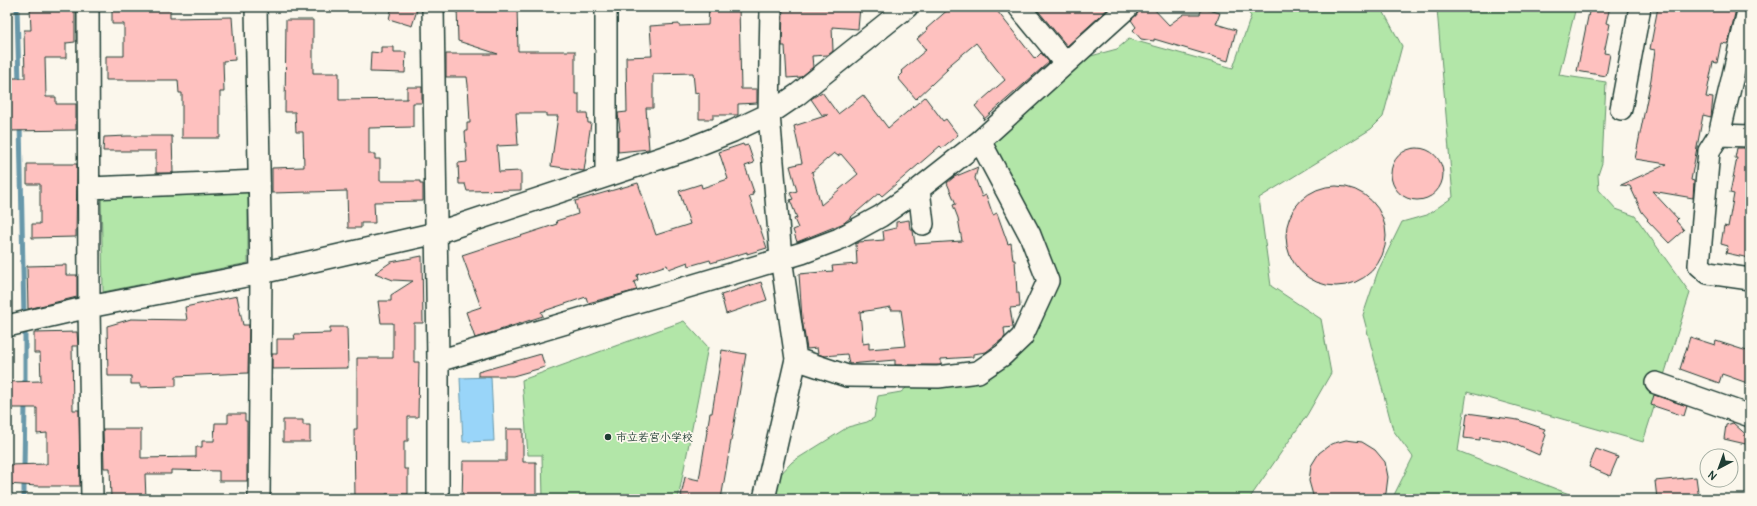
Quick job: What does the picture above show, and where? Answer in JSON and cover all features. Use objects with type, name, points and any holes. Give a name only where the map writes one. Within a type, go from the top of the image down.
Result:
[{"type":"street","points":[[88,7],[88,188],[92,499]]},
{"type":"street","points":[[256,7],[261,273],[259,499]]},
{"type":"street","points":[[432,7],[438,360],[438,499]]},
{"type":"street","points":[[606,7],[606,175]]},
{"type":"street","points":[[764,499],[796,359],[781,258],[768,114],[771,7]]},
{"type":"street","points":[[7,326],[89,307],[261,273],[436,233],[606,175],[688,149],[733,131],[768,114],[803,90],[907,7]]},
{"type":"street","points":[[1019,7],[1065,64]]},
{"type":"street","points":[[438,360],[802,253],[839,239],[882,216],[980,141],[1128,7]]},
{"type":"street","points":[[1621,109],[1640,7]]},
{"type":"street","points":[[1749,7],[1719,135],[1709,151],[1699,265],[1708,273],[1750,279]]},
{"type":"street","points":[[1719,135],[1750,136]]},
{"type":"street","points":[[796,359],[847,376],[938,377],[978,372],[1003,356],[1022,337],[1048,282],[1030,235],[980,141]]},
{"type":"street","points":[[88,188],[259,181]]},
{"type":"street","points":[[919,188],[923,224]]},
{"type":"street","points":[[1656,383],[1750,416]]},
{"type":"green space","points":[[1243,7],[1381,7],[1402,46],[1383,117],[1371,129],[1259,198],[1271,286],[1321,319],[1331,373],[1307,415],[1249,499],[773,499],[777,478],[792,462],[848,427],[867,422],[874,418],[878,396],[901,392],[914,382],[983,376],[1031,344],[1058,282],[998,157],[993,141],[1063,80],[1065,63],[1117,49],[1129,39],[1233,68],[1251,16]]},
{"type":"green space","points":[[1440,7],[1576,7],[1559,75],[1606,82],[1602,163],[1598,175],[1599,190],[1616,209],[1635,216],[1690,293],[1643,442],[1467,392],[1458,451],[1582,499],[1392,499],[1413,457],[1393,430],[1363,315],[1378,271],[1402,222],[1427,215],[1453,197],[1437,9]]},
{"type":"green space","points":[[248,191],[248,263],[103,292],[101,192]]},
{"type":"green space","points":[[684,321],[708,347],[678,499],[543,499],[542,455],[528,455],[522,380]]},
{"type":"water","points":[[491,377],[494,441],[463,442],[460,378]]},
{"type":"building","points":[[30,7],[75,7],[75,42],[66,43],[66,58],[45,58],[46,97],[56,97],[56,104],[76,104],[76,130],[7,131],[7,78],[25,78],[24,30],[31,30]]},
{"type":"building","points":[[392,7],[418,7],[412,26],[389,19]]},
{"type":"building","points":[[457,7],[517,7],[518,51],[575,51],[575,94],[579,94],[579,113],[587,113],[588,123],[591,123],[584,171],[551,166],[558,116],[546,116],[546,113],[516,113],[518,145],[497,146],[499,172],[521,171],[521,190],[467,191],[465,184],[459,184],[458,163],[467,162],[465,131],[467,131],[467,123],[470,123],[468,85],[467,77],[446,77],[446,54],[498,54],[458,41]]},
{"type":"building","points":[[709,7],[739,7],[741,89],[757,89],[757,103],[738,104],[738,115],[713,115],[713,119],[699,119],[699,92],[695,93],[693,73],[653,74],[653,108],[646,108],[649,149],[618,152],[618,131],[620,131],[618,113],[627,112],[626,57],[652,56],[650,26],[679,24],[679,26],[708,25]]},
{"type":"building","points":[[841,7],[860,7],[858,29],[832,27],[833,51],[828,55],[812,56],[813,67],[801,77],[787,78],[785,46],[782,46],[783,9],[841,9]]},
{"type":"building","points":[[951,7],[994,7],[1035,59],[1041,53],[1049,62],[983,120],[984,117],[975,106],[1005,80],[976,43],[946,68],[948,69],[916,99],[898,78],[903,73],[901,71],[926,50],[917,39]]},
{"type":"building","points":[[1035,7],[1110,7],[1067,46]]},
{"type":"building","points":[[1140,7],[1152,7],[1169,25],[1184,14],[1200,14],[1202,8],[1220,13],[1216,24],[1236,30],[1228,61],[1154,39],[1154,41],[1141,39],[1133,30],[1136,27],[1131,20],[1139,11]]},
{"type":"building","points":[[1590,7],[1610,7],[1606,23],[1610,24],[1604,53],[1610,54],[1606,76],[1577,71]]},
{"type":"building","points":[[1658,7],[1720,7],[1736,9],[1728,44],[1721,43],[1717,63],[1713,62],[1706,97],[1713,98],[1711,117],[1703,115],[1691,180],[1694,181],[1693,198],[1652,191],[1678,219],[1676,221],[1684,230],[1669,243],[1647,220],[1648,219],[1642,212],[1630,186],[1621,185],[1667,164],[1635,159],[1651,79],[1655,50],[1650,49]]},
{"type":"building","points":[[170,8],[170,18],[232,17],[235,60],[223,61],[224,92],[220,92],[220,138],[182,138],[182,93],[179,93],[178,80],[106,80],[106,56],[124,56],[124,24],[112,24],[112,9]]},
{"type":"building","points":[[286,20],[313,20],[313,73],[339,73],[339,100],[407,99],[407,87],[422,87],[422,103],[413,103],[413,127],[369,128],[369,154],[375,154],[375,159],[380,159],[380,181],[420,181],[420,184],[423,184],[423,201],[374,202],[375,223],[361,223],[361,228],[348,228],[347,191],[272,193],[272,168],[304,167],[303,132],[296,132],[295,112],[285,112]]},
{"type":"building","points":[[381,47],[394,47],[394,52],[406,52],[405,73],[370,72],[371,52],[381,53]]},
{"type":"building","points":[[822,92],[838,114],[863,95],[888,128],[925,97],[943,121],[946,119],[958,135],[942,148],[940,146],[882,196],[879,193],[844,223],[797,242],[793,230],[798,228],[794,219],[797,218],[790,200],[793,199],[790,193],[797,191],[790,166],[802,163],[794,126],[828,115],[822,115],[811,99]],"holes":[[[834,153],[838,156],[841,154],[858,174],[821,205],[812,172]]]},
{"type":"building","points":[[172,136],[173,173],[156,173],[156,151],[103,151],[104,137]]},
{"type":"building","points":[[743,144],[744,146],[748,145],[754,163],[745,166],[754,192],[752,193],[753,195],[749,196],[767,248],[747,254],[747,252],[711,263],[710,260],[689,266],[688,262],[669,269],[667,265],[637,275],[638,280],[634,282],[637,290],[588,303],[586,297],[541,312],[543,316],[475,338],[466,312],[481,307],[462,255],[557,224],[556,221],[578,214],[575,201],[638,183],[656,235],[690,224],[679,191],[701,184],[702,188],[728,179],[719,152]]},
{"type":"building","points":[[1412,148],[1422,148],[1436,155],[1443,169],[1443,179],[1436,193],[1422,200],[1412,200],[1402,196],[1395,189],[1391,179],[1391,169],[1395,159],[1402,152]]},
{"type":"building","points":[[1737,148],[1750,148],[1749,258],[1726,253],[1728,246],[1721,244],[1724,226],[1728,227],[1734,194],[1730,193],[1737,158],[1735,158]]},
{"type":"building","points":[[27,164],[77,164],[76,237],[32,238],[32,224],[40,224],[40,184],[27,184]]},
{"type":"building","points":[[978,167],[975,178],[982,197],[986,195],[993,215],[997,213],[1008,244],[1011,243],[1013,260],[1015,260],[1017,293],[1019,293],[1020,307],[1010,308],[1013,327],[1004,328],[1005,337],[986,352],[973,354],[973,357],[941,359],[941,365],[895,365],[895,360],[849,364],[847,354],[824,356],[818,354],[817,348],[807,349],[802,319],[799,274],[833,271],[832,266],[857,264],[856,244],[859,242],[884,240],[883,231],[896,228],[896,222],[909,220],[910,229],[913,231],[915,244],[962,241],[958,218],[953,205],[956,204],[947,183],[954,177]],"holes":[[[891,307],[891,310],[901,310],[906,346],[869,349],[869,343],[863,344],[860,312]]]},
{"type":"building","points":[[1336,186],[1346,187],[1364,194],[1378,208],[1385,226],[1385,246],[1378,264],[1364,278],[1346,285],[1336,286],[1326,285],[1308,278],[1294,264],[1287,246],[1286,236],[1287,226],[1294,208],[1308,194],[1326,187]]},
{"type":"building","points":[[422,256],[423,323],[414,323],[414,362],[419,362],[418,417],[408,417],[408,441],[404,441],[404,469],[408,469],[408,494],[386,494],[386,499],[355,499],[354,429],[357,429],[357,358],[393,358],[393,323],[381,323],[378,301],[391,301],[391,295],[413,281],[393,280],[375,273],[391,262]]},
{"type":"building","points":[[66,265],[66,275],[77,275],[77,297],[28,309],[27,266]]},
{"type":"building","points":[[761,282],[767,300],[726,314],[721,295]]},
{"type":"building","points":[[237,296],[243,325],[249,325],[248,373],[176,376],[176,386],[140,387],[140,384],[131,384],[131,376],[108,376],[107,326],[131,319],[187,320],[185,307]]},
{"type":"building","points":[[330,327],[347,327],[348,368],[272,369],[272,354],[277,354],[277,339],[295,339],[294,334],[330,333]]},
{"type":"building","points":[[77,332],[78,346],[72,346],[73,410],[79,410],[80,486],[7,484],[7,465],[47,464],[47,433],[37,434],[37,408],[7,408],[7,382],[41,381],[40,353],[34,353],[34,333]]},
{"type":"building","points":[[1690,337],[1715,345],[1716,341],[1750,352],[1750,384],[1722,374],[1719,383],[1680,369]]},
{"type":"building","points":[[722,350],[746,354],[721,499],[698,499],[681,496],[685,477],[699,480]]},
{"type":"building","points":[[541,354],[545,367],[513,376],[478,376],[478,372]]},
{"type":"building","points":[[1654,395],[1687,406],[1684,416],[1651,405]]},
{"type":"building","points":[[1467,413],[1518,420],[1545,429],[1543,433],[1546,435],[1539,455],[1507,441],[1480,437],[1480,440],[1464,438]]},
{"type":"building","points":[[228,414],[245,414],[245,421],[247,421],[247,481],[219,481],[219,471],[171,470],[171,474],[145,474],[146,499],[111,499],[110,468],[104,468],[103,429],[141,429],[141,458],[196,457],[196,447],[202,447],[202,441],[214,441],[215,423],[228,423]]},
{"type":"building","points":[[283,420],[303,420],[303,425],[310,425],[310,442],[283,442]]},
{"type":"building","points":[[1733,423],[1750,438],[1750,445],[1724,439],[1726,425]]},
{"type":"building","points":[[506,429],[523,429],[523,462],[536,462],[536,499],[462,499],[463,461],[506,461]]},
{"type":"building","points":[[1346,440],[1362,442],[1375,450],[1385,462],[1388,477],[1386,493],[1382,499],[1314,499],[1309,481],[1311,466],[1319,453],[1331,444]]},
{"type":"building","points":[[1596,449],[1618,457],[1610,476],[1589,467]]},
{"type":"building","points":[[1696,477],[1699,499],[1657,499],[1655,481]]},
{"type":"waterway","points":[[17,7],[19,84]]},
{"type":"waterway","points":[[20,124],[24,318]]},
{"type":"waterway","points":[[25,326],[25,388]]},
{"type":"waterway","points":[[24,470],[25,402]]},
{"type":"waterway","points":[[24,480],[24,499]]},
{"type":"place","name":"市立若宮小学校","points":[[608,437]]}]
